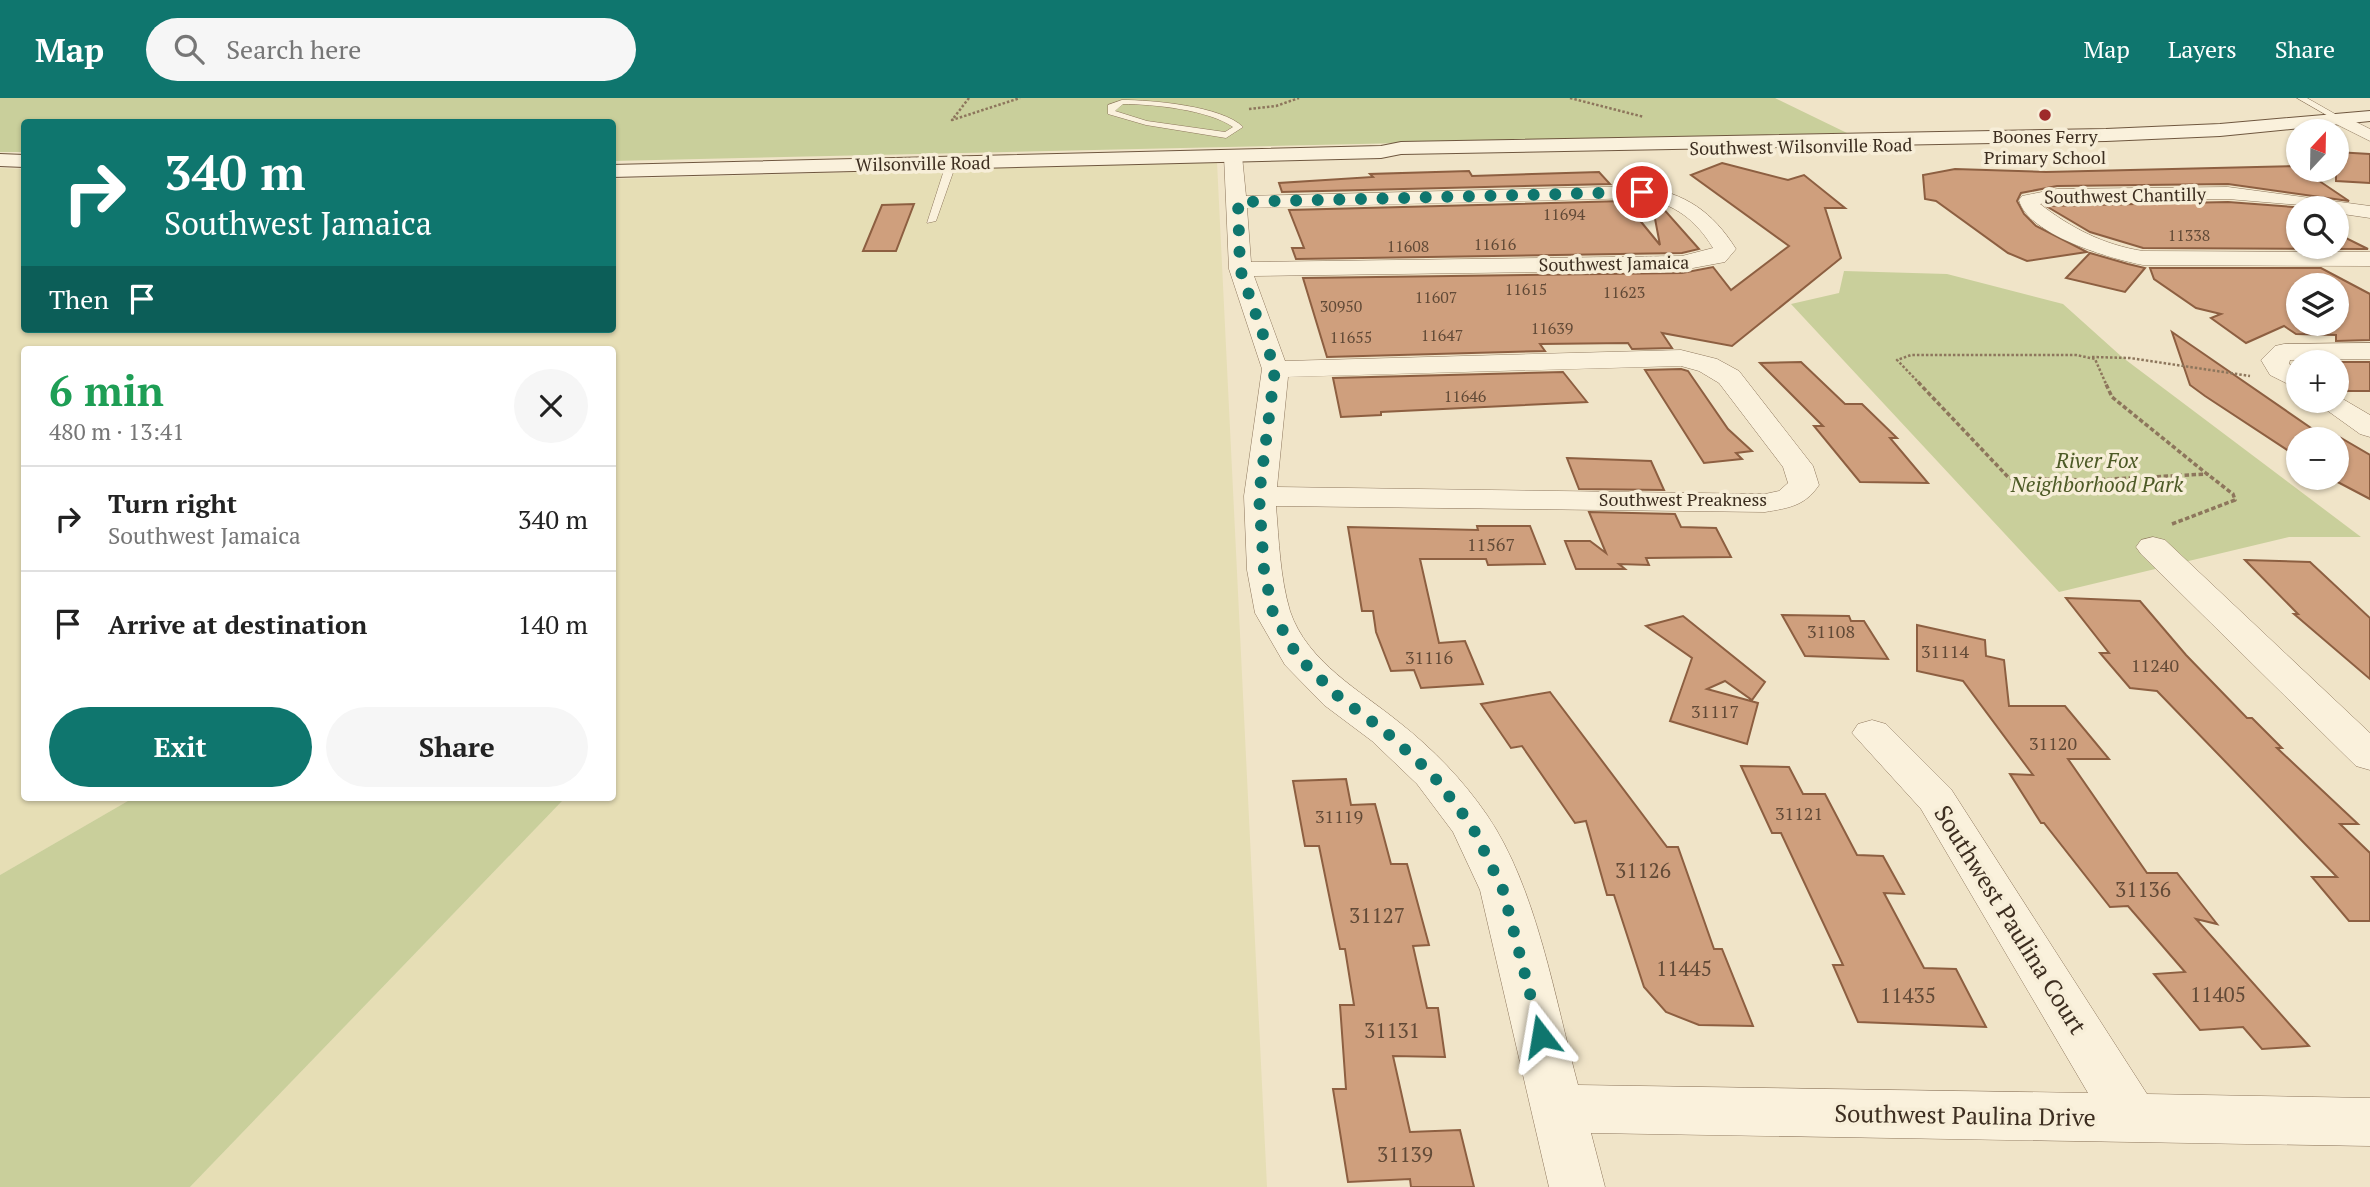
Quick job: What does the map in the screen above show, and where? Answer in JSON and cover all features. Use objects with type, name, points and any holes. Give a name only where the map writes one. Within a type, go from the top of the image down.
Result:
[{"type":"main road","name":"Southwest Wilsonville Road","points":[[2340,119],[2370,116]]},
{"type":"main road","name":"Southwest Wilsonville Road","points":[[1230,146],[1418,154],[2088,142],[2200,136],[2220,130],[2286,124]]},
{"type":"main road","name":"Wilsonville Road","points":[[616,172],[951,164],[1230,146]]},
{"type":"main road","points":[[0,160],[21,162]]},
{"type":"street","points":[[2349,124],[2370,136]]},
{"type":"street","points":[[1230,146],[1238,202],[1240,269],[1275,369],[1259,496],[1264,570],[1273,613],[1298,657],[1338,696],[1386,732],[1432,774],[1472,826],[1503,890],[1577,1187]]},
{"type":"street","name":"Southwest Jamaica","points":[[1238,202],[1642,192],[1679,200],[1690,206],[1725,249],[1717,257],[1682,263],[1240,269]]},
{"type":"street","name":"Southwest Chantilly","points":[[2370,212],[2228,193],[2057,195],[2029,200],[2031,207],[2077,240],[2118,255],[2143,258],[2370,259]]},
{"type":"street","points":[[2349,351],[2370,351]]},
{"type":"street","points":[[2286,352],[2274,360],[2279,369],[2286,373]]},
{"type":"street","name":"Southwest Preakness","points":[[1259,496],[1765,503],[1789,499],[1804,485],[1797,466],[1729,377],[1708,365],[1681,358],[1275,369]]},
{"type":"street","points":[[2347,413],[2370,428]]},
{"type":"street","points":[[2162,535],[2370,756]]},
{"type":"street","name":"Southwest Paulina Court","points":[[1872,733],[1936,799],[2133,1119]]},
{"type":"street","name":"Southwest Paulina Drive","points":[[1559,1109],[2370,1122]]},
{"type":"lane","points":[[2301,98],[2340,119]]},
{"type":"lane","points":[[1122,102],[1153,102],[1182,111],[1224,117],[1239,125],[1230,146],[1134,121],[1114,114],[1110,109],[1122,102]]},
{"type":"lane","points":[[931,221],[951,164]]},
{"type":"path","points":[[969,98],[952,120],[1020,98]]},
{"type":"path","points":[[2207,474],[2092,480],[2009,478],[1897,360],[1911,355],[2130,358],[2257,377]]},
{"type":"path","points":[[2091,357],[2099,363],[2112,397],[2233,494],[2235,500],[2162,535]]},
{"type":"shaded area","points":[[1217,162],[1267,1187],[190,1187],[562,801],[616,801],[616,346],[21,346],[21,801],[128,801],[0,875],[0,168],[21,169],[21,333],[616,333],[616,179]]},
{"type":"green space","points":[[0,98],[1775,98],[1847,133],[616,161],[616,119],[21,119],[21,152],[0,152]]},
{"type":"green space","name":"River Fox Neighborhood Park","points":[[1844,271],[1947,274],[2063,304],[2122,357],[2286,481],[2286,490],[2299,490],[2361,537],[2289,537],[2059,592],[1791,304],[1839,293]]},
{"type":"green space","points":[[128,801],[562,801],[190,1187],[0,1187],[0,875]]},
{"type":"building","points":[[2349,153],[2370,154],[2370,183],[2349,182]]},
{"type":"building","points":[[1722,163],[1788,180],[1804,175],[1845,208],[1825,208],[1841,258],[1732,346],[1662,333],[1672,348],[1632,349],[1628,343],[1540,344],[1545,351],[1327,357],[1303,278],[1682,273],[1713,267],[1731,290],[1789,246],[1691,175]]},
{"type":"building","points":[[2286,166],[2286,182],[2321,182],[2342,196],[2313,196],[2228,184],[2057,186],[2021,193],[2017,201],[2024,214],[2036,226],[2087,252],[2027,261],[2008,253],[1936,201],[1925,199],[1923,175],[1955,169],[2046,172]]},
{"type":"building","points":[[1469,171],[1472,176],[1599,172],[1610,184],[1282,192],[1279,183],[1373,177],[1370,174]]},
{"type":"building","points":[[1624,201],[1660,245],[1652,203],[1661,206],[1699,249],[1682,253],[1296,259],[1292,248],[1304,248],[1289,210]]},
{"type":"building","points":[[2228,202],[2286,206],[2286,249],[2143,248],[2090,232],[2046,206]]},
{"type":"building","points":[[914,204],[896,251],[863,251],[882,205]]},
{"type":"building","points":[[2349,240],[2368,249],[2349,249]]},
{"type":"building","points":[[2090,253],[2145,268],[2125,292],[2066,278]]},
{"type":"building","points":[[2150,268],[2321,268],[2330,273],[2286,273],[2286,327],[2246,343],[2211,318],[2221,314],[2196,308],[2154,279]]},
{"type":"building","points":[[2349,283],[2370,294],[2370,340],[2336,341],[2336,336],[2349,336]]},
{"type":"building","points":[[2172,332],[2310,427],[2286,427],[2286,449],[2190,385]]},
{"type":"building","points":[[1801,362],[1845,404],[1862,404],[1897,438],[1890,438],[1928,483],[1860,482],[1814,426],[1823,426],[1760,363]]},
{"type":"building","points":[[2349,362],[2370,362],[2370,391],[2349,391]]},
{"type":"building","points":[[1645,370],[1688,371],[1728,429],[1752,451],[1736,453],[1742,459],[1704,463]]},
{"type":"building","points":[[1563,372],[1587,402],[1381,412],[1381,415],[1341,417],[1333,378]]},
{"type":"building","points":[[2349,443],[2370,455],[2370,499],[2349,488]]},
{"type":"building","points":[[1567,458],[1651,461],[1664,490],[1579,489]]},
{"type":"building","points":[[1589,512],[1675,514],[1681,527],[1716,528],[1731,557],[1646,558],[1649,565],[1619,564],[1625,569],[1576,569],[1565,541],[1590,541],[1606,553]]},
{"type":"building","points":[[1477,526],[1530,526],[1545,564],[1488,565],[1486,559],[1420,559],[1439,643],[1465,641],[1483,684],[1421,688],[1414,670],[1391,671],[1376,632],[1373,611],[1362,611],[1348,527],[1478,530]]},
{"type":"building","points":[[2245,560],[2310,562],[2370,618],[2370,679],[2294,614],[2298,614]]},
{"type":"building","points":[[2066,598],[2140,601],[2186,655],[2247,718],[2252,718],[2282,748],[2277,748],[2358,824],[2340,824],[2370,853],[2370,921],[2349,921],[2312,877],[2337,877],[2157,691],[2130,688],[2100,653],[2109,653]]},
{"type":"building","points":[[1782,615],[1849,616],[1851,621],[1864,621],[1888,659],[1805,656]]},
{"type":"building","points":[[1683,616],[1765,682],[1752,700],[1725,681],[1707,689],[1758,703],[1747,744],[1670,721],[1692,658],[1646,626]]},
{"type":"building","points":[[1917,625],[1985,640],[1986,656],[2004,660],[2009,706],[2065,706],[2109,759],[2068,759],[2147,873],[2177,873],[2217,924],[2196,919],[2309,1046],[2262,1049],[2243,1027],[2200,1030],[2154,974],[2185,972],[2128,906],[2110,907],[2044,823],[2041,823],[2010,774],[2033,775],[1963,681],[1917,671]]},
{"type":"building","points":[[1550,692],[1667,847],[1678,847],[1714,949],[1722,949],[1753,1026],[1699,1025],[1666,1012],[1644,987],[1614,895],[1607,895],[1586,821],[1575,823],[1522,746],[1511,748],[1481,704]]},
{"type":"building","points":[[1741,766],[1789,767],[1803,794],[1825,794],[1857,855],[1883,856],[1904,894],[1884,893],[1924,968],[1956,969],[1986,1027],[1858,1022],[1833,965],[1843,965],[1781,833],[1772,833]]},
{"type":"building","points":[[1346,779],[1351,805],[1375,804],[1391,864],[1407,864],[1429,945],[1413,946],[1427,1008],[1438,1008],[1445,1057],[1393,1056],[1410,1132],[1460,1130],[1474,1187],[1411,1187],[1410,1179],[1348,1182],[1333,1089],[1346,1089],[1340,1005],[1354,1005],[1345,949],[1340,949],[1319,846],[1305,846],[1293,781]]},
{"type":"place","name":"Boones Ferry Primary School","points":[[2045,115]]},
{"type":"route","points":[[1541,1036],[1503,890],[1472,826],[1432,774],[1386,732],[1338,696],[1298,657],[1273,613],[1264,570],[1259,496],[1275,369],[1258,314],[1240,269],[1238,202],[1642,192]]}]
